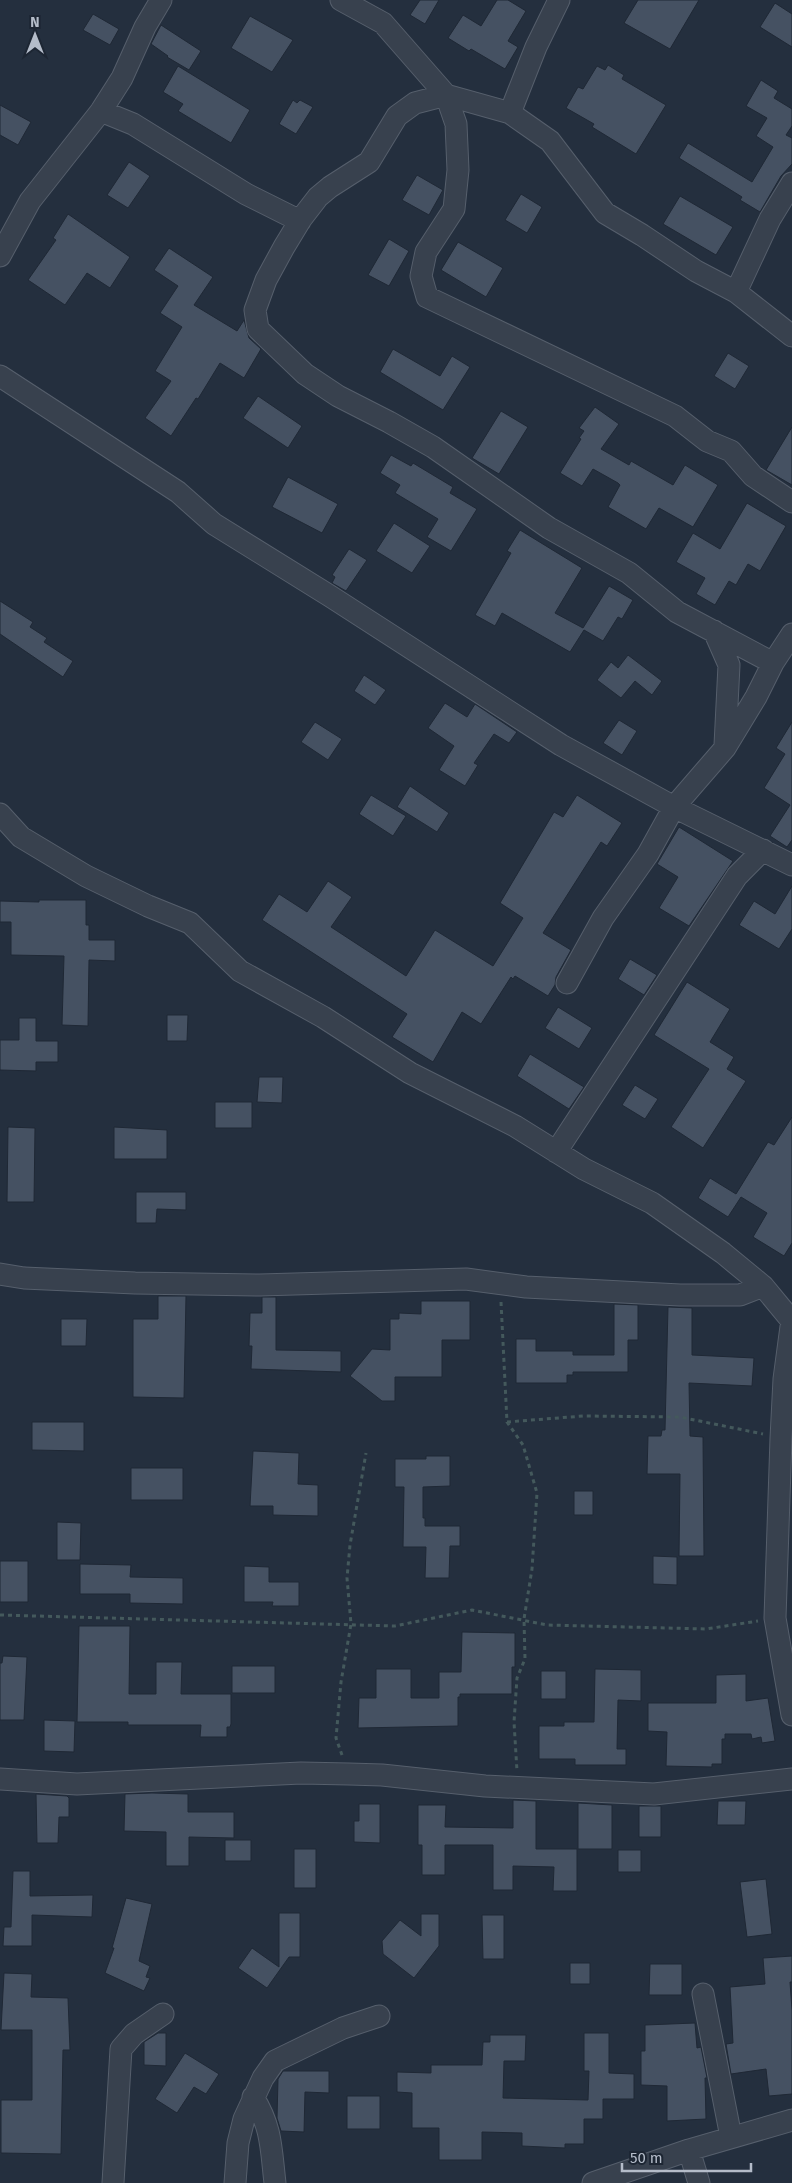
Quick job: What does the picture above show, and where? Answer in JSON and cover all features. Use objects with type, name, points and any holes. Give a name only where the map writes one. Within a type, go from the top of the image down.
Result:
[{"type":"street","points":[[0,256],[30,201],[101,112],[122,78],[145,27],[161,0]]},
{"type":"street","points":[[341,0],[384,23],[446,95],[456,124],[458,170],[454,209],[426,252],[422,276],[428,297],[675,416],[707,441],[731,451],[753,476],[792,502]]},
{"type":"street","points":[[510,114],[536,48],[559,0]]},
{"type":"street","points":[[772,663],[678,612],[629,573],[549,528],[427,443],[338,396],[304,374],[258,329],[255,310],[266,280],[300,221],[318,197],[369,162],[397,116],[415,103],[446,95],[510,114],[550,141],[604,213],[642,235],[696,271],[736,292],[792,336]]},
{"type":"street","points":[[101,112],[133,124],[246,194],[300,221]]},
{"type":"street","points":[[736,292],[770,219],[792,183]]},
{"type":"street","points":[[0,376],[178,492],[214,524],[322,591],[561,745],[674,807],[792,865]]},
{"type":"street","points":[[714,631],[729,665],[725,748]]},
{"type":"street","points":[[567,983],[603,918],[648,854],[674,807],[725,748],[756,697],[772,663],[792,634]]},
{"type":"street","points":[[0,814],[21,837],[86,876],[148,906],[190,923],[240,971],[323,1017],[410,1074],[515,1126],[584,1169],[652,1203],[723,1253],[764,1286],[791,1319],[784,1378],[786,1443],[775,1618],[792,1715]]},
{"type":"street","points":[[556,1152],[737,876],[763,850]]},
{"type":"street","points":[[0,1274],[24,1278],[135,1283],[260,1285],[466,1279],[526,1288],[680,1295],[740,1295],[764,1286]]},
{"type":"street","points":[[0,1778],[77,1784],[302,1773],[349,1774],[382,1775],[518,1788],[654,1794],[792,1779]]},
{"type":"street","points":[[703,1994],[730,2137]]},
{"type":"street","points":[[113,2183],[121,2049],[134,2034],[163,2014]]},
{"type":"street","points":[[235,2183],[238,2143],[244,2119],[263,2078],[275,2061],[344,2028],[379,2016]]},
{"type":"street","points":[[254,2097],[264,2114],[269,2129],[275,2183]]},
{"type":"street","points":[[593,2183],[688,2150],[792,2120]]},
{"type":"street","points":[[688,2150],[699,2183]]},
{"type":"path","points":[[501,1284],[500,1326],[507,1422],[523,1445],[537,1493],[532,1569],[524,1619],[525,1659],[517,1678],[514,1722],[518,1788]]},
{"type":"path","points":[[507,1422],[583,1416],[680,1417],[786,1443]]},
{"type":"path","points":[[349,1774],[336,1738],[351,1624],[347,1578],[350,1545],[366,1453]]},
{"type":"path","points":[[0,1615],[395,1626],[472,1610],[547,1625],[706,1629],[775,1618]]},
{"type":"building","points":[[420,0],[439,0],[425,24],[410,15]]},
{"type":"building","points":[[497,0],[508,0],[526,11],[508,41],[518,47],[505,69],[448,38],[463,15],[481,26]]},
{"type":"building","points":[[638,0],[699,0],[670,49],[624,23]]},
{"type":"building","points":[[775,3],[792,14],[792,47],[760,27]]},
{"type":"building","points":[[93,14],[119,29],[110,45],[83,30]]},
{"type":"building","points":[[250,16],[293,40],[272,72],[231,48]]},
{"type":"building","points":[[161,25],[201,51],[189,70],[167,57],[151,44]]},
{"type":"building","points":[[608,65],[624,75],[622,79],[666,105],[636,154],[592,127],[594,124],[566,108],[578,87],[583,89],[597,66],[605,70]]},
{"type":"building","points":[[178,66],[250,110],[231,143],[178,111],[183,104],[163,92]]},
{"type":"building","points":[[761,80],[778,91],[774,98],[792,109],[792,126],[786,135],[792,138],[792,164],[781,176],[760,212],[740,200],[742,197],[679,158],[688,143],[752,182],[773,147],[756,136],[767,118],[746,106]]},
{"type":"building","points":[[293,100],[297,103],[300,100],[313,107],[296,134],[279,124]]},
{"type":"building","points":[[0,105],[31,122],[18,145],[0,135]]},
{"type":"building","points":[[129,162],[150,176],[128,208],[107,195]]},
{"type":"building","points":[[417,175],[443,190],[429,215],[402,200]]},
{"type":"building","points":[[521,194],[542,207],[527,233],[505,220]]},
{"type":"building","points":[[680,196],[733,227],[716,255],[663,224]]},
{"type":"building","points":[[68,214],[130,257],[110,288],[87,273],[65,305],[28,280],[56,240],[53,238]]},
{"type":"building","points":[[389,239],[409,251],[389,286],[368,275]]},
{"type":"building","points":[[458,242],[503,268],[486,297],[441,270]]},
{"type":"building","points":[[169,248],[213,277],[194,305],[237,331],[244,320],[249,338],[261,349],[244,378],[220,363],[198,399],[196,398],[171,436],[145,418],[171,381],[155,371],[182,327],[160,313],[178,286],[154,270]]},
{"type":"building","points":[[393,349],[440,376],[452,356],[470,367],[443,410],[380,372]]},
{"type":"building","points":[[728,353],[749,366],[735,389],[714,376]]},
{"type":"building","points":[[258,396],[302,426],[288,448],[243,418]]},
{"type":"building","points":[[595,407],[619,424],[601,449],[629,465],[631,461],[673,485],[685,465],[718,485],[693,527],[659,508],[646,529],[608,507],[620,485],[618,483],[593,469],[582,486],[560,473],[581,439],[579,438],[584,431],[579,428]]},
{"type":"building","points":[[501,411],[528,427],[499,474],[472,458]]},
{"type":"building","points":[[792,427],[792,485],[766,470]]},
{"type":"building","points":[[391,455],[411,466],[413,463],[453,487],[450,493],[477,509],[451,551],[427,537],[438,519],[395,493],[400,485],[380,473]]},
{"type":"building","points":[[288,477],[338,504],[322,533],[272,507]]},
{"type":"building","points":[[747,503],[786,526],[760,571],[748,564],[736,585],[729,581],[715,605],[696,594],[705,578],[676,562],[693,533],[720,549]]},
{"type":"building","points":[[394,523],[430,546],[412,573],[376,551]]},
{"type":"building","points":[[520,530],[582,568],[555,613],[583,628],[609,586],[633,600],[622,619],[618,617],[603,641],[584,630],[570,652],[502,613],[495,626],[475,615],[511,553],[507,551]]},
{"type":"building","points":[[349,549],[367,560],[346,591],[332,583],[335,577],[332,575]]},
{"type":"building","points":[[0,601],[33,622],[30,627],[47,638],[44,642],[73,661],[63,677],[0,634]]},
{"type":"building","points":[[628,655],[662,681],[652,695],[635,681],[621,698],[597,680],[611,662],[618,668]]},
{"type":"building","points":[[364,675],[386,690],[375,705],[354,691]]},
{"type":"building","points":[[445,703],[467,717],[475,704],[517,732],[509,743],[494,734],[474,763],[478,765],[465,786],[439,770],[454,746],[428,728]]},
{"type":"building","points":[[619,720],[637,731],[622,755],[603,743]]},
{"type":"building","points":[[315,722],[342,739],[328,760],[301,742]]},
{"type":"building","points":[[792,722],[792,840],[787,847],[770,836],[790,805],[764,788],[785,754],[776,748]]},
{"type":"building","points":[[410,786],[449,813],[437,832],[397,807]]},
{"type":"building","points":[[371,795],[406,816],[393,836],[359,814]]},
{"type":"building","points":[[577,795],[622,823],[607,846],[601,842],[543,933],[571,950],[556,977],[555,985],[548,996],[515,976],[513,979],[511,977],[481,1024],[462,1012],[433,1062],[392,1037],[407,1014],[262,920],[279,894],[307,912],[328,881],[352,897],[331,927],[406,976],[435,930],[493,966],[523,918],[500,903],[554,812],[563,817]]},
{"type":"building","points":[[679,827],[733,861],[689,926],[659,908],[678,877],[657,864]]},
{"type":"building","points":[[792,886],[792,929],[779,949],[739,925],[754,901],[775,914]]},
{"type":"building","points":[[39,900],[86,900],[86,925],[89,925],[89,940],[115,940],[115,961],[89,960],[88,1026],[62,1025],[64,956],[11,955],[11,922],[0,922],[0,901],[39,902]]},
{"type":"building","points":[[630,959],[657,975],[644,995],[618,979]]},
{"type":"building","points":[[687,982],[730,1009],[710,1042],[734,1057],[727,1069],[746,1081],[703,1148],[671,1127],[709,1069],[654,1035]]},
{"type":"building","points":[[558,1007],[592,1028],[579,1049],[545,1028]]},
{"type":"building","points":[[167,1015],[188,1015],[187,1041],[167,1041]]},
{"type":"building","points":[[19,1018],[36,1018],[36,1041],[58,1041],[58,1062],[36,1062],[36,1071],[0,1070],[0,1040],[19,1040]]},
{"type":"building","points":[[530,1054],[584,1087],[569,1109],[517,1076]]},
{"type":"building","points":[[259,1077],[283,1077],[282,1103],[257,1102]]},
{"type":"building","points":[[635,1085],[658,1099],[645,1119],[622,1105]]},
{"type":"building","points":[[215,1102],[252,1102],[252,1128],[215,1128]]},
{"type":"building","points":[[792,1117],[792,1243],[784,1256],[753,1237],[767,1213],[741,1197],[728,1217],[698,1198],[710,1178],[736,1194],[768,1142],[774,1145]]},
{"type":"building","points":[[8,1127],[35,1128],[34,1202],[7,1202]]},
{"type":"building","points":[[114,1127],[167,1130],[167,1159],[114,1159]]},
{"type":"building","points":[[136,1192],[186,1192],[186,1210],[157,1209],[156,1223],[136,1223]]},
{"type":"building","points":[[158,1296],[186,1296],[184,1398],[133,1397],[133,1319],[158,1319]]},
{"type":"building","points":[[262,1297],[276,1297],[276,1350],[341,1351],[341,1372],[251,1369],[252,1346],[249,1346],[250,1313],[262,1313]]},
{"type":"building","points":[[421,1301],[470,1301],[470,1340],[442,1340],[442,1377],[395,1377],[395,1401],[382,1401],[350,1376],[372,1349],[390,1350],[390,1319],[399,1319],[399,1313],[421,1314]]},
{"type":"building","points":[[614,1304],[638,1305],[638,1340],[628,1340],[628,1372],[573,1372],[573,1375],[567,1375],[567,1383],[516,1383],[516,1339],[536,1339],[536,1351],[573,1351],[573,1355],[614,1355]]},
{"type":"building","points":[[668,1307],[692,1308],[692,1355],[754,1358],[752,1386],[689,1383],[690,1436],[703,1437],[704,1556],[679,1556],[680,1474],[647,1474],[648,1436],[661,1436],[662,1430],[665,1430]]},
{"type":"building","points":[[61,1319],[87,1319],[86,1346],[61,1346]]},
{"type":"building","points":[[32,1422],[84,1422],[84,1451],[32,1450]]},
{"type":"building","points":[[253,1451],[299,1453],[298,1484],[318,1485],[318,1516],[273,1515],[273,1506],[250,1506]]},
{"type":"building","points":[[426,1456],[450,1456],[450,1486],[423,1487],[423,1518],[425,1518],[425,1526],[460,1526],[460,1546],[450,1546],[449,1578],[425,1578],[426,1547],[403,1547],[404,1487],[395,1487],[395,1459],[426,1459]]},
{"type":"building","points":[[131,1468],[183,1468],[183,1500],[131,1500]]},
{"type":"building","points":[[574,1491],[593,1491],[593,1515],[574,1515]]},
{"type":"building","points":[[57,1522],[81,1523],[80,1560],[57,1560]]},
{"type":"building","points":[[653,1556],[677,1557],[677,1585],[653,1584]]},
{"type":"building","points":[[0,1561],[28,1561],[28,1602],[0,1602]]},
{"type":"building","points":[[80,1564],[131,1565],[130,1577],[183,1578],[183,1604],[130,1603],[130,1594],[80,1594]]},
{"type":"building","points":[[244,1566],[269,1567],[269,1582],[299,1582],[299,1606],[272,1606],[273,1602],[244,1602]]},
{"type":"building","points":[[79,1626],[130,1626],[129,1694],[156,1694],[156,1662],[182,1662],[181,1694],[231,1694],[231,1724],[230,1727],[227,1727],[227,1737],[200,1737],[201,1725],[128,1725],[128,1722],[77,1722]]},
{"type":"building","points":[[462,1632],[515,1633],[515,1667],[512,1667],[512,1694],[460,1694],[460,1697],[458,1697],[458,1726],[358,1728],[359,1698],[376,1698],[376,1669],[411,1669],[411,1698],[439,1698],[439,1672],[461,1672]]},
{"type":"building","points":[[3,1656],[27,1657],[24,1720],[0,1720],[0,1663],[2,1663]]},
{"type":"building","points":[[232,1666],[275,1666],[275,1693],[232,1693]]},
{"type":"building","points":[[595,1669],[641,1670],[641,1701],[618,1700],[617,1749],[626,1749],[626,1765],[575,1765],[575,1759],[539,1759],[539,1726],[564,1726],[564,1722],[594,1722]]},
{"type":"building","points":[[541,1671],[566,1671],[566,1699],[541,1699]]},
{"type":"building","points":[[746,1674],[746,1701],[768,1698],[775,1741],[762,1743],[761,1737],[752,1739],[751,1734],[725,1734],[725,1739],[722,1739],[722,1764],[712,1764],[712,1767],[666,1766],[667,1732],[648,1731],[648,1703],[716,1703],[716,1675]]},
{"type":"building","points":[[44,1720],[75,1721],[74,1752],[44,1751]]},
{"type":"building","points":[[36,1794],[67,1796],[69,1798],[69,1817],[59,1817],[58,1843],[37,1843]]},
{"type":"building","points":[[125,1794],[188,1794],[188,1812],[234,1812],[234,1838],[189,1837],[189,1866],[166,1866],[166,1832],[124,1831]]},
{"type":"building","points":[[513,1800],[536,1801],[536,1849],[577,1849],[577,1891],[553,1891],[554,1867],[513,1866],[513,1890],[493,1890],[493,1845],[445,1845],[445,1875],[422,1875],[422,1845],[418,1845],[418,1805],[446,1805],[445,1827],[513,1828]]},
{"type":"building","points":[[718,1801],[746,1801],[745,1825],[717,1825]]},
{"type":"building","points":[[578,1803],[612,1805],[612,1849],[578,1849]]},
{"type":"building","points":[[359,1804],[380,1804],[380,1843],[354,1842],[354,1821],[359,1821]]},
{"type":"building","points":[[639,1806],[661,1806],[661,1837],[639,1837]]},
{"type":"building","points":[[225,1840],[251,1840],[251,1861],[225,1861]]},
{"type":"building","points":[[294,1849],[316,1849],[316,1888],[294,1888]]},
{"type":"building","points":[[618,1850],[641,1850],[641,1872],[618,1872]]},
{"type":"building","points":[[13,1871],[30,1871],[30,1896],[93,1895],[92,1917],[32,1915],[32,1946],[3,1946],[4,1927],[11,1927]]},
{"type":"building","points":[[766,1879],[772,1934],[747,1937],[740,1882]]},
{"type":"building","points":[[126,1898],[152,1904],[139,1961],[150,1966],[146,1977],[150,1978],[144,1991],[105,1973],[114,1948],[112,1948]]},
{"type":"building","points":[[279,1913],[300,1913],[300,1957],[289,1957],[267,1988],[238,1968],[252,1948],[279,1967]]},
{"type":"building","points":[[421,1914],[439,1914],[439,1946],[414,1978],[383,1954],[382,1941],[400,1920],[421,1936]]},
{"type":"building","points":[[482,1915],[504,1915],[504,1959],[483,1959]]},
{"type":"building","points":[[792,1956],[792,1982],[790,1982],[792,2094],[769,2096],[766,2069],[731,2074],[726,2044],[733,2043],[730,1987],[765,1984],[763,1958]]},
{"type":"building","points":[[570,1963],[590,1963],[590,1984],[570,1984]]},
{"type":"building","points":[[650,1964],[682,1964],[682,1995],[649,1995]]},
{"type":"building","points":[[4,1973],[32,1974],[31,1997],[68,1998],[70,2050],[63,2050],[61,2154],[1,2153],[1,2100],[32,2100],[32,2030],[1,2030]]},
{"type":"building","points":[[695,2023],[697,2048],[701,2047],[707,2078],[705,2078],[706,2119],[667,2121],[667,2086],[641,2085],[641,2051],[645,2051],[645,2025]]},
{"type":"building","points":[[158,2033],[166,2033],[166,2066],[144,2065],[144,2042]]},
{"type":"building","points":[[584,2033],[609,2033],[609,2073],[634,2074],[634,2099],[603,2099],[603,2119],[584,2119],[584,2144],[565,2144],[565,2148],[522,2146],[522,2133],[482,2132],[482,2160],[439,2160],[439,2128],[412,2128],[412,2093],[397,2092],[397,2072],[431,2073],[431,2065],[482,2065],[483,2042],[490,2042],[490,2035],[526,2035],[525,2061],[504,2061],[503,2098],[588,2100],[589,2071],[584,2071]]},
{"type":"building","points":[[185,2053],[219,2074],[206,2094],[194,2087],[177,2113],[155,2099]]},
{"type":"building","points":[[283,2071],[329,2071],[329,2093],[305,2092],[304,2132],[281,2131],[277,2118],[278,2079]]},
{"type":"building","points":[[347,2096],[380,2096],[380,2129],[347,2129]]}]
